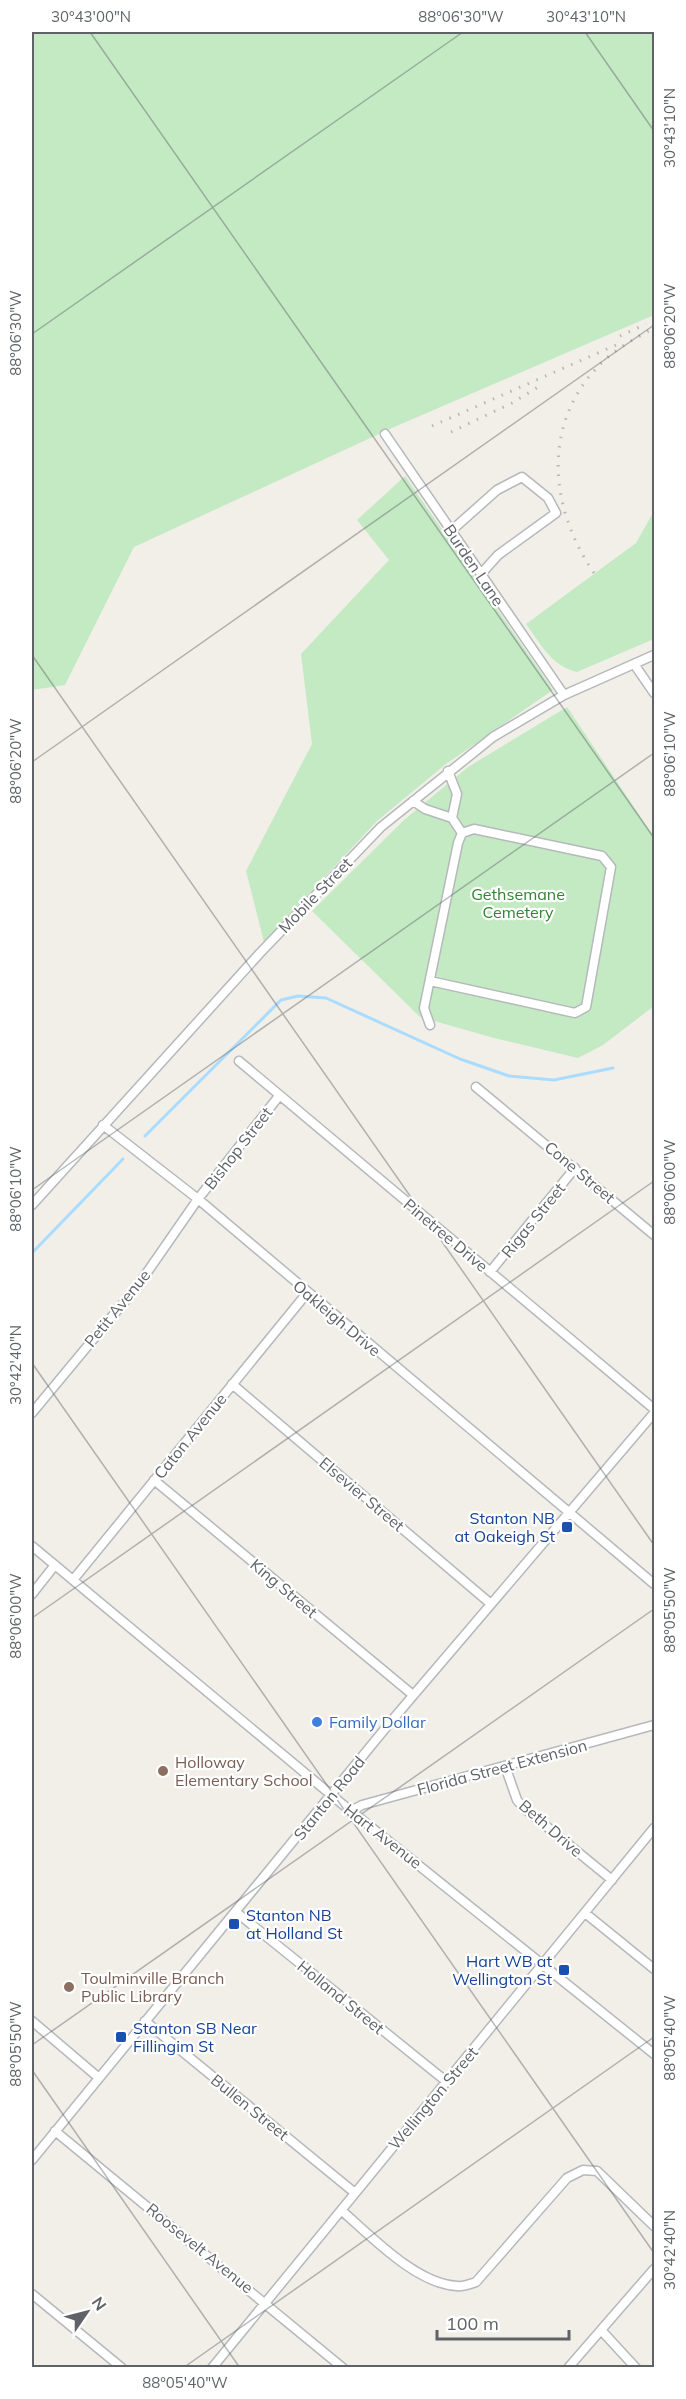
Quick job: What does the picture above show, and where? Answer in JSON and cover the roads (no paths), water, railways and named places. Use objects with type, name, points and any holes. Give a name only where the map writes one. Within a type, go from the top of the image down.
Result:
[{"type":"street","name":"Burden Lane","points":[[385,434],[564,695]]},
{"type":"street","points":[[451,531],[497,490],[522,477],[548,498],[556,513],[498,555],[480,574]]},
{"type":"street","name":"Mobile Street","points":[[32,1205],[260,953],[381,827],[493,737],[564,695],[654,655]]},
{"type":"street","points":[[634,664],[654,693]]},
{"type":"street","points":[[448,771],[457,794],[452,818]]},
{"type":"street","points":[[413,801],[425,809],[452,818],[462,832]]},
{"type":"street","points":[[430,981],[575,1013],[585,1007],[611,867],[602,856],[474,829],[462,832]]},
{"type":"street","points":[[430,1025],[424,1008],[462,832]]},
{"type":"street","name":"Pinetree Drive","points":[[239,1060],[654,1411]]},
{"type":"street","name":"Cone Street","points":[[476,1087],[654,1235]]},
{"type":"street","name":"Bishop Street","points":[[198,1199],[279,1096]]},
{"type":"street","name":"Oakleigh Drive","points":[[104,1125],[198,1199],[654,1584]]},
{"type":"street","name":"Rigas Street","points":[[490,1272],[575,1168]]},
{"type":"street","name":"Petit Avenue","points":[[32,1413],[139,1284],[198,1199]]},
{"type":"street","name":"Caton Avenue","points":[[73,1580],[307,1293]]},
{"type":"street","name":"Elsevier Street","points":[[232,1384],[491,1604]]},
{"type":"street","name":"Stanton Road","points":[[32,2160],[413,1695],[570,1513],[654,1411]]},
{"type":"street","name":"King Street","points":[[154,1480],[413,1695]]},
{"type":"street","name":"Hart Avenue","points":[[32,1546],[331,1795],[654,2054]]},
{"type":"street","points":[[32,1594],[55,1565]]},
{"type":"street","name":"Florida Street Extension","points":[[351,1811],[362,1805],[654,1725]]},
{"type":"street","name":"Beth Drive","points":[[505,1766],[513,1792],[524,1808],[612,1880]]},
{"type":"street","name":"Wellington Street","points":[[212,2367],[654,1828]]},
{"type":"street","name":"Holland Street","points":[[236,1912],[447,2082]]},
{"type":"street","points":[[585,1913],[654,1969]]},
{"type":"street","points":[[32,2021],[99,2078]]},
{"type":"street","name":"Bullen Street","points":[[146,2021],[355,2193]]},
{"type":"street","name":"Roosevelt Avenue","points":[[55,2131],[344,2367]]},
{"type":"street","points":[[341,2210],[388,2251],[429,2279],[458,2286],[476,2282],[567,2178],[583,2170],[597,2170],[654,2226]]},
{"type":"street","points":[[568,2367],[654,2269]]},
{"type":"street","points":[[32,2294],[122,2367]]},
{"type":"street","points":[[601,2330],[636,2367]]},
{"type":"waterway","points":[[145,1136],[281,1000],[298,996],[326,998],[460,1059],[509,1076],[554,1080],[613,1068]]},
{"type":"waterway","points":[[32,1253],[123,1159]]},
{"type":"railway","points":[[620,336],[646,324]]},
{"type":"railway","points":[[594,573],[578,547],[567,519],[560,490],[558,462],[562,433],[571,406],[586,380],[613,353],[654,328]]},
{"type":"railway","points":[[432,426],[616,345]]},
{"type":"railway","points":[[451,432],[512,403],[543,384]]},
{"type":"place","name":"Stanton NB at Oakeigh St","points":[[567,1527]]},
{"type":"place","name":"Family Dollar","points":[[317,1722]]},
{"type":"place","name":"Holloway Elementary School","points":[[163,1771]]},
{"type":"place","name":"Stanton NB at Holland St","points":[[234,1924]]},
{"type":"place","name":"Hart WB at Wellington St","points":[[564,1970]]},
{"type":"place","name":"Toulminville Branch Public Library","points":[[69,1987]]},
{"type":"place","name":"Stanton SB Near Fillingim St","points":[[121,2037]]},
{"type":"park label","name":"Gethsemane Cemetery","points":[[518,903]]}]
